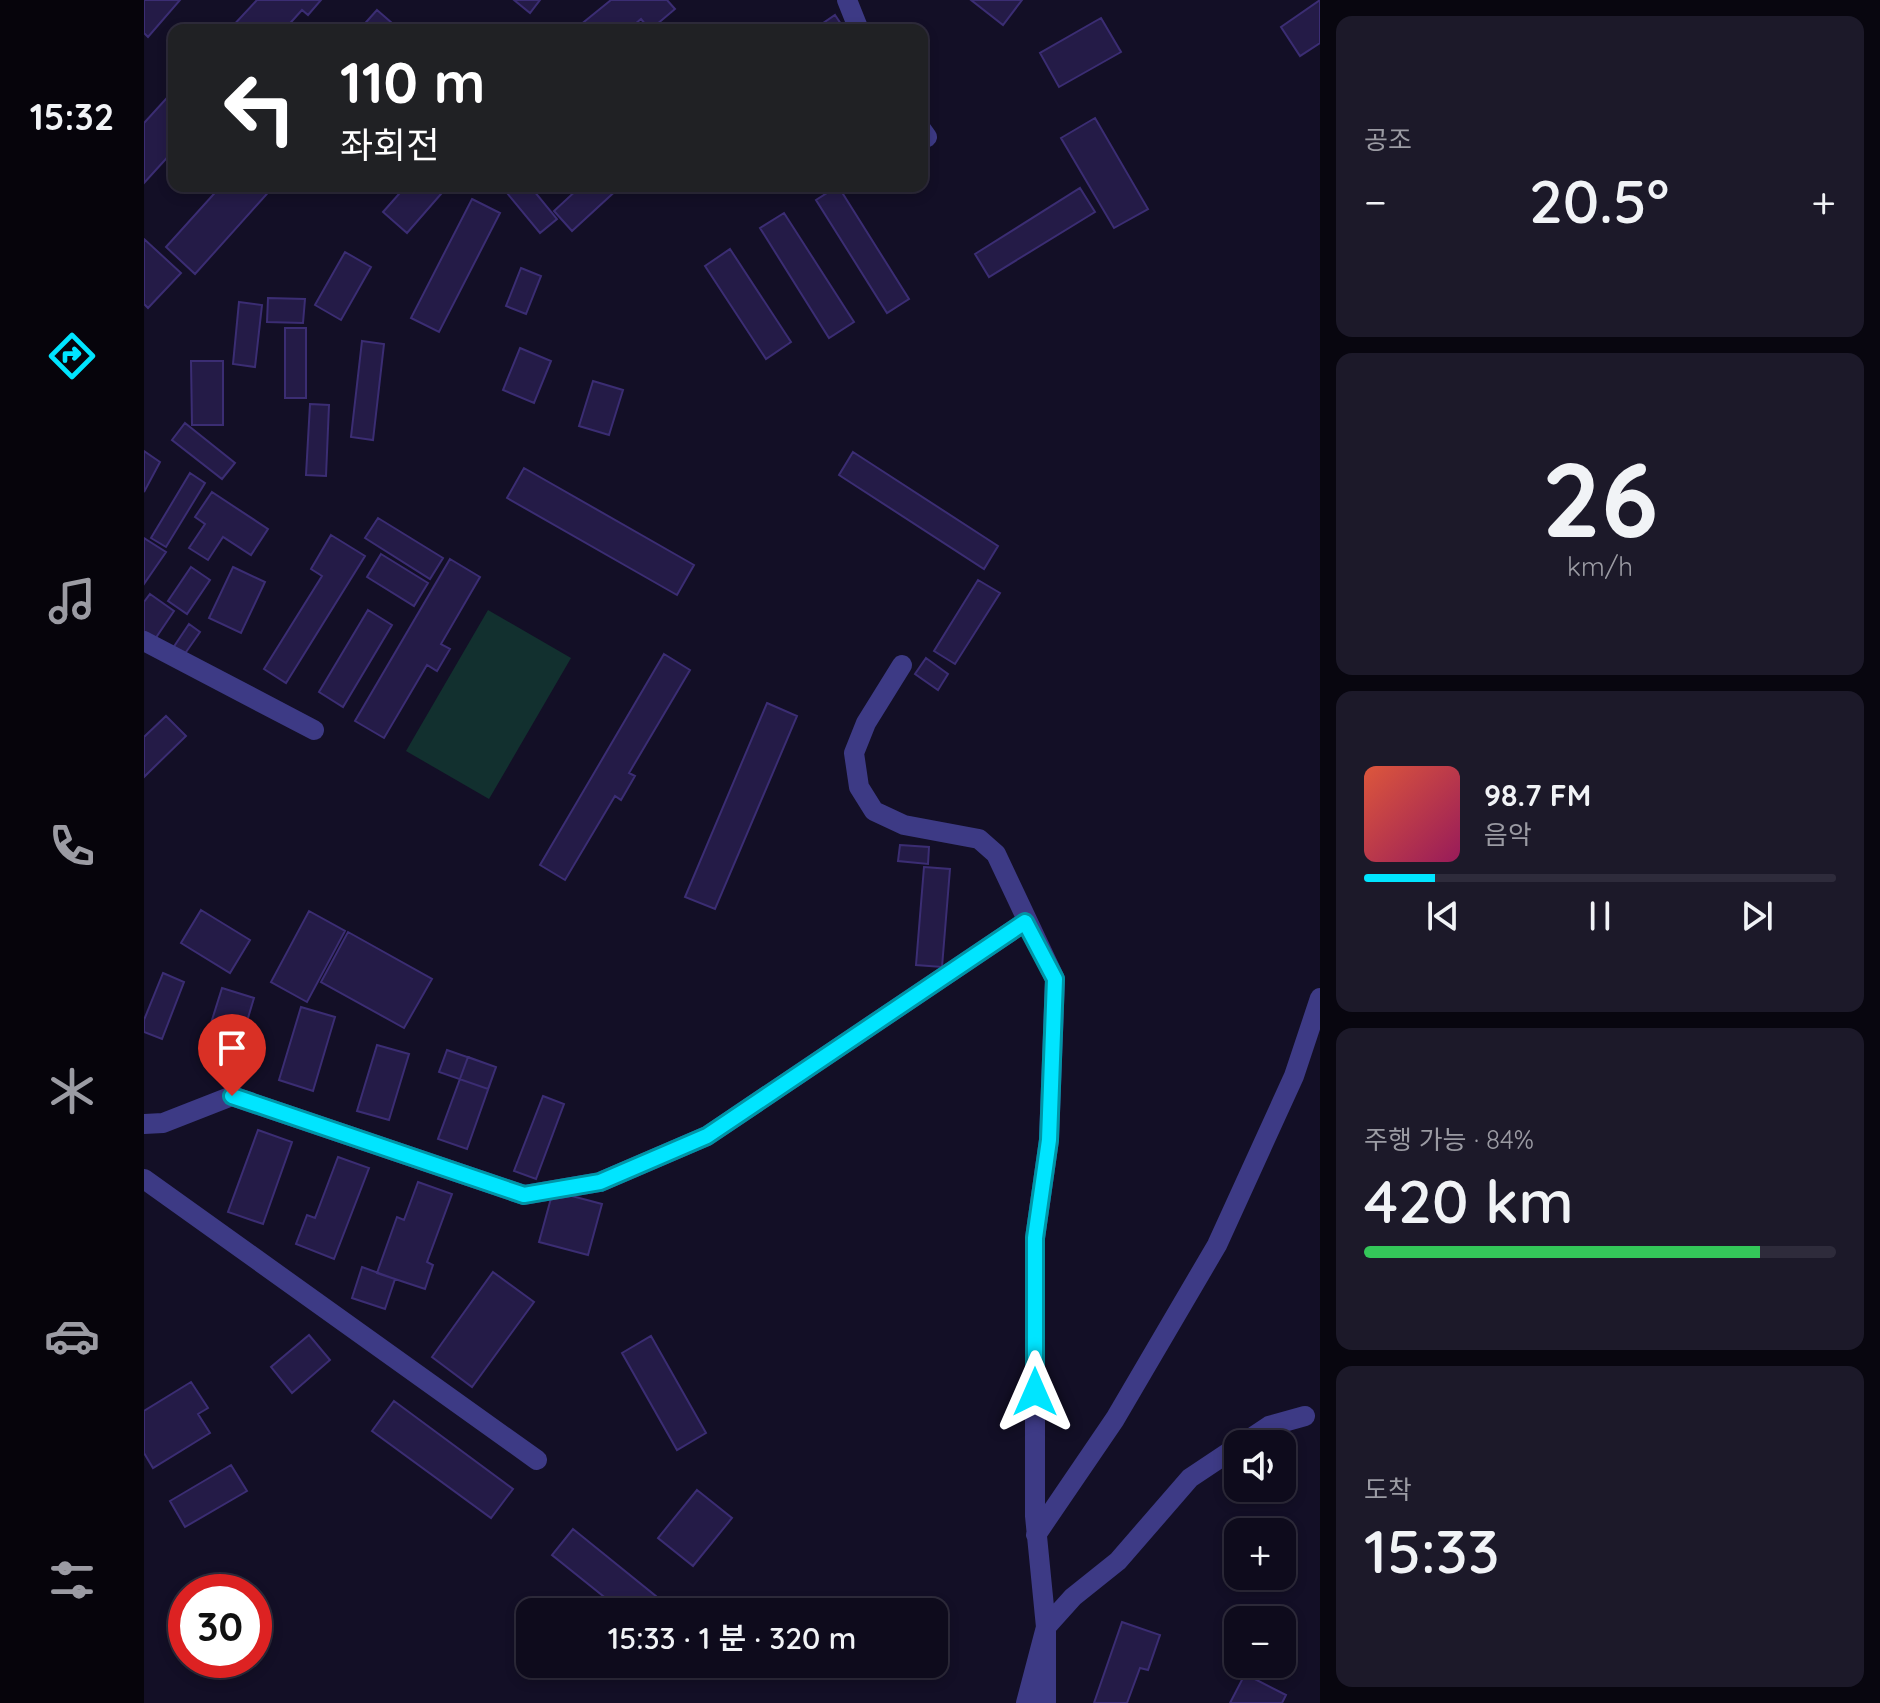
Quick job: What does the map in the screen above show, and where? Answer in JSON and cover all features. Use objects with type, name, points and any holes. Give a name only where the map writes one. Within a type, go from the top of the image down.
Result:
[{"type":"street","points":[[847,0],[857,24]]},
{"type":"street","points":[[144,641],[314,730]]},
{"type":"street","points":[[902,665],[866,723],[854,753],[859,787],[874,811],[904,825],[979,839],[996,854],[1025,922],[1055,979],[1049,1140],[1035,1238],[1036,1535],[1046,1627],[1046,1703]]},
{"type":"street","points":[[144,1124],[163,1123],[232,1096],[524,1195],[600,1182],[707,1136],[1025,922]]},
{"type":"street","points":[[1036,1535],[1115,1419],[1217,1245],[1294,1076],[1320,998]]},
{"type":"street","points":[[144,1179],[537,1460]]},
{"type":"street","points":[[1263,1430],[1305,1416]]},
{"type":"street","points":[[1026,1703],[1046,1627],[1073,1597],[1118,1561],[1190,1478],[1224,1456]]},
{"type":"green space","points":[[488,610],[571,658],[489,799],[406,751]]},
{"type":"building","points":[[144,0],[180,0],[148,37],[144,33]]},
{"type":"building","points":[[257,0],[321,0],[308,15],[302,10],[289,24],[235,24]]},
{"type":"building","points":[[514,0],[540,0],[530,13]]},
{"type":"building","points":[[611,0],[667,0],[675,9],[657,24],[645,24],[641,19],[635,24],[581,24]]},
{"type":"building","points":[[971,0],[1022,0],[1003,25]]},
{"type":"building","points":[[1320,0],[1320,43],[1300,56],[1281,27]]},
{"type":"building","points":[[377,10],[393,24],[364,24]]},
{"type":"building","points":[[835,15],[841,24],[822,24]]},
{"type":"building","points":[[1101,18],[1121,52],[1059,87],[1040,53]]},
{"type":"building","points":[[168,97],[168,157],[144,183],[144,123]]},
{"type":"building","points":[[1095,118],[1148,209],[1114,228],[1061,138]]},
{"type":"building","points":[[1080,188],[1095,212],[989,277],[975,254]]},
{"type":"building","points":[[216,192],[269,192],[195,274],[166,247]]},
{"type":"building","points":[[401,192],[443,192],[407,233],[383,212]]},
{"type":"building","points":[[535,192],[557,219],[540,233],[507,193]]},
{"type":"building","points":[[575,192],[614,192],[572,231],[554,211]]},
{"type":"building","points":[[829,192],[842,192],[909,299],[887,313],[816,200]]},
{"type":"building","points":[[472,199],[500,213],[439,332],[411,318]]},
{"type":"building","points":[[784,213],[854,322],[829,338],[760,228]]},
{"type":"building","points":[[144,239],[181,273],[148,308],[144,304]]},
{"type":"building","points":[[730,249],[791,342],[766,359],[705,266]]},
{"type":"building","points":[[345,252],[371,267],[341,320],[315,305]]},
{"type":"building","points":[[521,268],[541,276],[526,314],[506,306]]},
{"type":"building","points":[[268,298],[305,299],[303,323],[267,322]]},
{"type":"building","points":[[239,302],[262,305],[255,367],[233,364]]},
{"type":"building","points":[[285,328],[306,328],[306,398],[285,398]]},
{"type":"building","points":[[362,341],[384,344],[373,440],[351,437]]},
{"type":"building","points":[[520,348],[551,361],[534,403],[503,390]]},
{"type":"building","points":[[191,361],[223,361],[223,425],[192,425]]},
{"type":"building","points":[[593,381],[623,390],[609,435],[579,426]]},
{"type":"building","points":[[310,404],[329,405],[326,476],[306,475]]},
{"type":"building","points":[[185,423],[235,463],[222,479],[172,440]]},
{"type":"building","points":[[144,451],[160,462],[144,492]]},
{"type":"building","points":[[853,452],[998,546],[984,569],[839,475]]},
{"type":"building","points":[[524,468],[694,565],[677,595],[507,498]]},
{"type":"building","points":[[190,473],[205,483],[166,547],[151,538]]},
{"type":"building","points":[[212,492],[268,529],[251,555],[223,537],[208,560],[189,548],[205,524],[195,517]]},
{"type":"building","points":[[378,518],[443,558],[430,579],[365,538]]},
{"type":"building","points":[[331,535],[365,556],[286,683],[264,669],[322,576],[311,569]]},
{"type":"building","points":[[144,538],[166,552],[144,584]]},
{"type":"building","points":[[381,554],[428,583],[414,606],[367,577]]},
{"type":"building","points":[[450,559],[480,577],[441,644],[450,649],[437,671],[427,665],[384,738],[355,721]]},
{"type":"building","points":[[191,567],[210,580],[187,614],[168,601]]},
{"type":"building","points":[[233,567],[265,582],[241,633],[209,618]]},
{"type":"building","points":[[978,580],[1000,593],[955,664],[934,651]]},
{"type":"building","points":[[150,594],[174,611],[155,639],[144,631],[144,602]]},
{"type":"building","points":[[368,610],[392,625],[343,707],[319,692]]},
{"type":"building","points":[[189,624],[200,632],[184,655],[173,648]]},
{"type":"building","points":[[664,654],[690,670],[629,773],[635,776],[621,800],[615,796],[565,880],[540,865]]},
{"type":"building","points":[[926,658],[948,674],[938,690],[915,674]]},
{"type":"building","points":[[767,703],[797,716],[715,909],[685,897]]},
{"type":"building","points":[[166,716],[186,736],[144,777],[144,737]]},
{"type":"building","points":[[900,845],[929,847],[928,864],[898,861]]},
{"type":"building","points":[[924,867],[950,869],[942,967],[916,965]]},
{"type":"building","points":[[201,910],[250,940],[230,973],[181,943]]},
{"type":"building","points":[[309,911],[345,931],[307,1002],[271,982]]},
{"type":"building","points":[[348,932],[432,979],[404,1028],[321,982]]},
{"type":"building","points":[[163,973],[184,982],[162,1039],[144,1032],[144,1020]]},
{"type":"building","points":[[222,988],[254,998],[235,1061],[202,1052]]},
{"type":"building","points":[[301,1007],[335,1017],[313,1091],[279,1080]]},
{"type":"building","points":[[377,1045],[409,1054],[389,1120],[357,1111]]},
{"type":"building","points":[[447,1050],[496,1067],[488,1089],[439,1072]]},
{"type":"building","points":[[468,1057],[496,1067],[467,1149],[438,1139]]},
{"type":"building","points":[[543,1096],[564,1104],[536,1179],[514,1171]]},
{"type":"building","points":[[258,1130],[292,1142],[263,1224],[228,1212]]},
{"type":"building","points":[[338,1157],[369,1168],[334,1259],[296,1244],[307,1215],[315,1218]]},
{"type":"building","points":[[418,1182],[452,1194],[427,1262],[433,1265],[425,1289],[377,1273],[397,1217],[404,1220]]},
{"type":"building","points":[[553,1191],[602,1204],[588,1255],[539,1242]]},
{"type":"building","points":[[362,1267],[395,1279],[385,1309],[352,1298]]},
{"type":"building","points":[[493,1272],[534,1302],[472,1387],[432,1357]]},
{"type":"building","points":[[309,1335],[330,1360],[292,1393],[271,1367]]},
{"type":"building","points":[[651,1336],[706,1433],[677,1450],[622,1353]]},
{"type":"building","points":[[191,1382],[208,1408],[198,1414],[210,1433],[153,1468],[144,1453],[144,1411]]},
{"type":"building","points":[[394,1401],[513,1489],[491,1518],[372,1431]]},
{"type":"building","points":[[231,1465],[247,1491],[185,1527],[170,1501]]},
{"type":"building","points":[[697,1490],[732,1518],[693,1566],[658,1538]]},
{"type":"building","points":[[573,1529],[657,1597],[606,1598],[552,1555]]},
{"type":"building","points":[[1122,1622],[1160,1635],[1148,1670],[1140,1668],[1127,1703],[1094,1703]]},
{"type":"building","points":[[1243,1678],[1253,1678],[1286,1695],[1282,1703],[1230,1703]]},
{"type":"route","points":[[232,1096],[524,1195],[600,1182],[707,1136],[1025,922],[1055,979],[1049,1140],[1035,1238],[1035,1392]]}]
